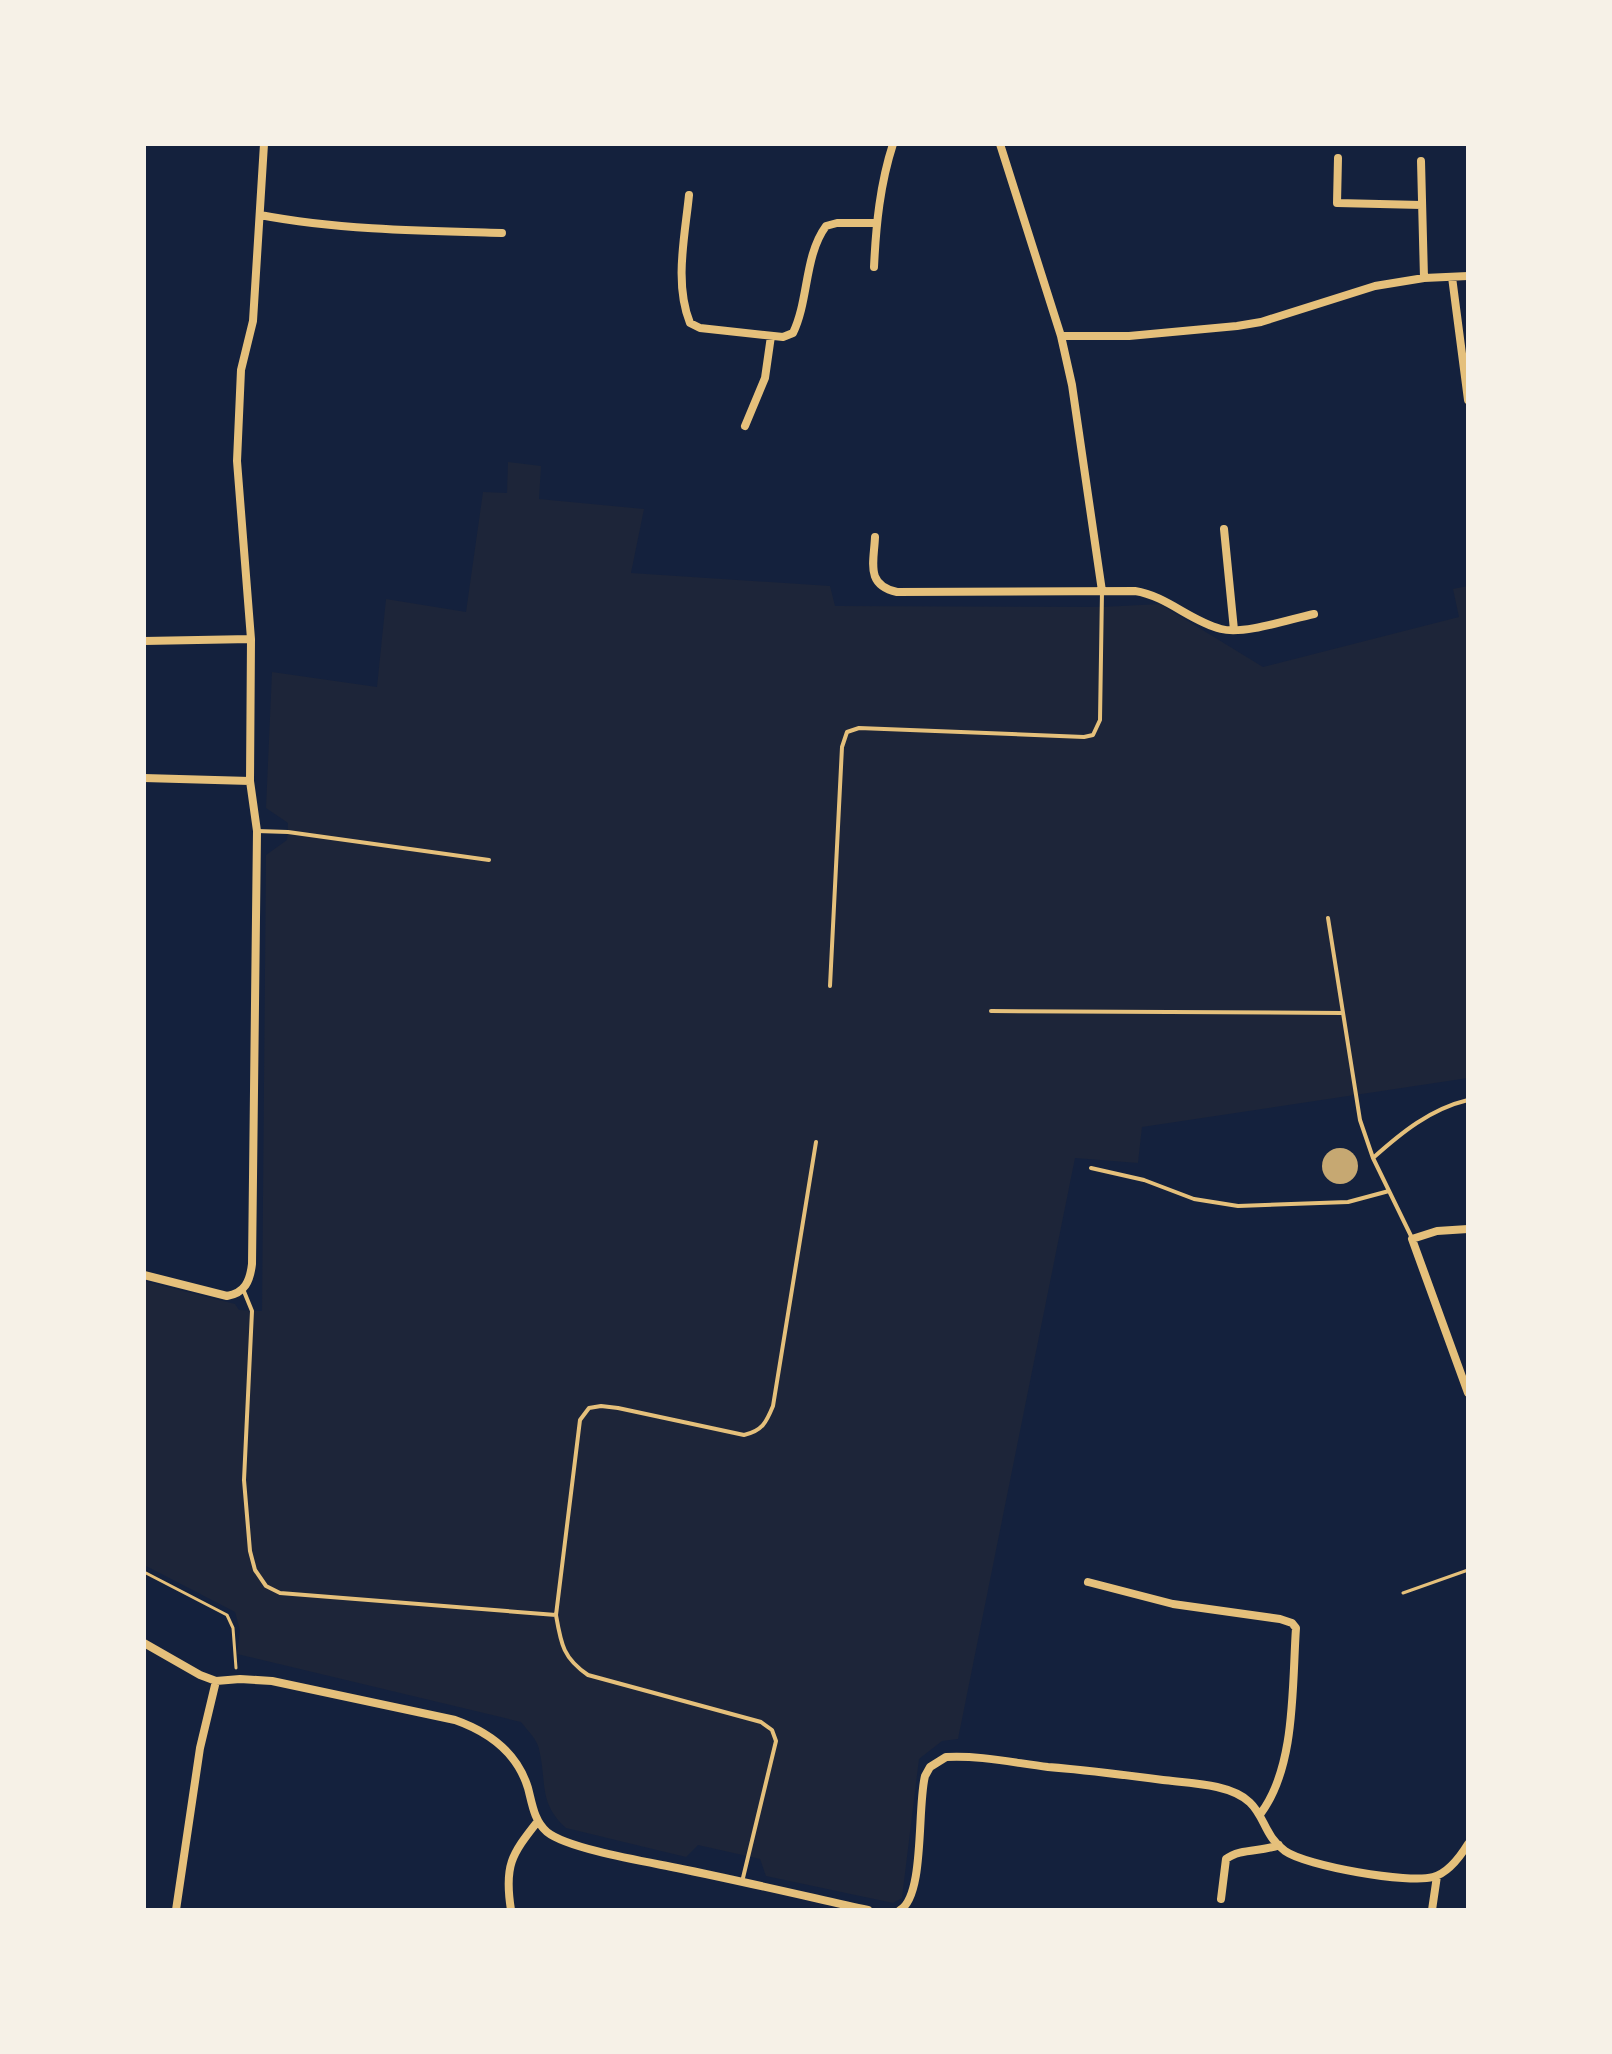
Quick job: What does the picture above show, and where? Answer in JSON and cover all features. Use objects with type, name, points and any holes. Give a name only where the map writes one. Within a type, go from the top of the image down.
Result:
[{"type":"street","points":[[144,1275],[227,1296],[243,1289],[248,1283],[252,1264],[257,831],[250,781],[251,639],[237,461],[240,384],[253,321],[264,144]]},
{"type":"street","points":[[874,267],[876,223],[885,169],[893,144]]},
{"type":"street","points":[[1000,144],[1061,336],[1072,385],[1102,591]]},
{"type":"street","points":[[1338,158],[1337,203],[1422,205]]},
{"type":"street","points":[[1421,161],[1424,278]]},
{"type":"street","points":[[689,195],[682,275],[683,307],[690,323],[700,328],[783,337],[793,333],[799,320],[817,238],[826,226],[876,223]]},
{"type":"street","points":[[260,215],[287,221],[420,231],[502,233]]},
{"type":"street","points":[[1061,336],[1129,336],[1237,326],[1261,322],[1375,286],[1424,278],[1468,276]]},
{"type":"street","points":[[1452,277],[1468,400]]},
{"type":"street","points":[[745,426],[765,378],[771,336]]},
{"type":"street","points":[[1224,529],[1234,630]]},
{"type":"street","points":[[875,537],[874,574],[877,583],[884,589],[897,592],[1145,592],[1215,627],[1234,630],[1314,614]]},
{"type":"street","points":[[144,641],[251,639]]},
{"type":"street","points":[[144,778],[250,781]]},
{"type":"street","points":[[1468,1229],[1437,1231],[1412,1239],[1468,1393]]},
{"type":"street","points":[[1088,1582],[1173,1604],[1280,1619],[1296,1628],[1287,1743],[1278,1782],[1271,1800],[1261,1813]]},
{"type":"street","points":[[144,1643],[216,1681],[272,1681],[471,1726],[501,1745],[519,1767],[538,1821],[547,1831],[567,1841],[639,1860],[868,1910]]},
{"type":"street","points":[[176,1910],[200,1748],[216,1681]]},
{"type":"street","points":[[900,1910],[910,1902],[916,1882],[925,1776],[930,1767],[946,1757],[1218,1787],[1248,1800],[1261,1813],[1279,1845],[1292,1855],[1317,1863],[1407,1879],[1437,1876],[1450,1867],[1468,1844]]},
{"type":"street","points":[[511,1910],[507,1873],[511,1859],[538,1821]]},
{"type":"street","points":[[1221,1899],[1226,1859],[1233,1854],[1267,1850],[1279,1845]]},
{"type":"street","points":[[1432,1910],[1437,1876]]},
{"type":"lane","points":[[830,986],[842,747],[847,732],[859,728],[1093,735],[1100,720],[1102,591]]},
{"type":"lane","points":[[257,831],[288,832],[489,860]]},
{"type":"lane","points":[[1328,918],[1355,1096],[1373,1158],[1412,1239]]},
{"type":"lane","points":[[991,1011],[1342,1013]]},
{"type":"lane","points":[[1373,1158],[1418,1121],[1468,1100]]},
{"type":"lane","points":[[742,1882],[776,1741],[772,1730],[761,1722],[588,1675],[566,1656],[556,1615],[580,1420],[589,1408],[618,1408],[744,1435],[758,1432],[767,1421],[773,1406],[816,1142]]},
{"type":"lane","points":[[1091,1168],[1144,1180],[1194,1199],[1238,1206],[1348,1202],[1389,1191]]},
{"type":"lane","points":[[243,1289],[252,1311],[244,1480],[250,1551],[255,1570],[266,1586],[280,1593],[556,1615]]},
{"type":"path","points":[[1403,1593],[1468,1570]]},
{"type":"path","points":[[144,1572],[232,1620],[234,1662],[240,1679]]},
{"type":"shaded area","points":[[508,462],[541,466],[539,499],[644,509],[631,573],[830,586],[835,606],[1102,607],[1160,604],[1263,667],[1459,617],[1453,589],[1468,586],[1468,1078],[1142,1127],[1138,1163],[1075,1158],[958,1739],[942,1741],[919,1759],[902,1898],[893,1903],[766,1876],[760,1859],[698,1845],[686,1857],[566,1828],[547,1801],[538,1745],[521,1722],[237,1654],[240,1630],[235,1612],[144,1565],[144,1281],[235,1304],[239,1310],[262,1311],[266,855],[287,840],[288,823],[266,808],[272,672],[377,687],[386,599],[466,612],[483,492],[507,493]]},
{"type":"building","points":[[1340,1148],[1353,1153],[1358,1166],[1353,1179],[1340,1184],[1327,1179],[1322,1166],[1327,1153]]}]
